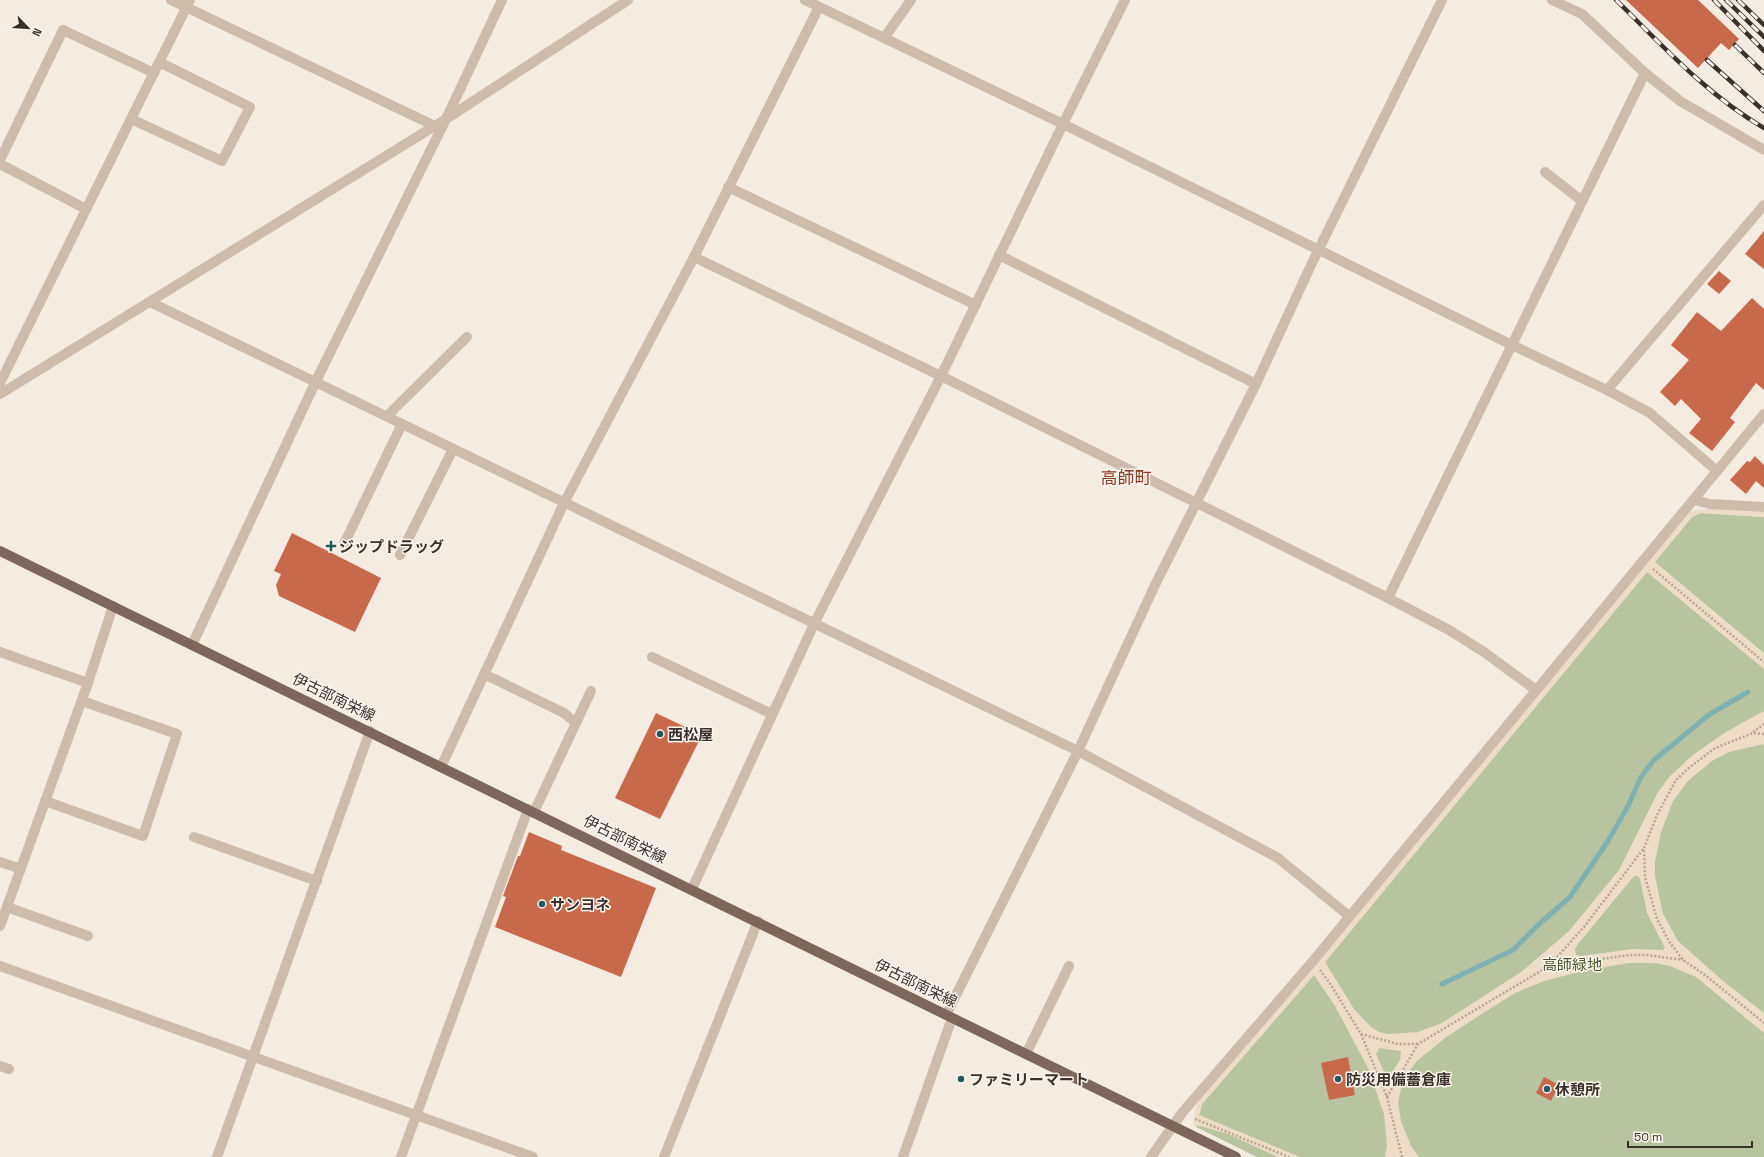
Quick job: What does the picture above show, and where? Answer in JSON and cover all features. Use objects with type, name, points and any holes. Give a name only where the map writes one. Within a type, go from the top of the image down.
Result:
[{"type":"main road","name":"伊古部南栄線","points":[[0,550],[1236,1157]]},
{"type":"street","points":[[171,0],[188,4],[435,126]]},
{"type":"street","points":[[192,645],[316,381],[446,119],[502,0]]},
{"type":"street","points":[[0,394],[435,126],[628,0]]},
{"type":"street","points":[[805,0],[1063,124],[1319,251],[1607,390],[1650,413],[1717,471]]},
{"type":"street","points":[[884,38],[911,0]]},
{"type":"street","points":[[692,889],[814,624],[941,376],[1125,0]]},
{"type":"street","points":[[903,1157],[949,1017],[1078,751],[1155,585],[1256,384],[1319,251],[1442,0]]},
{"type":"street","points":[[1552,0],[1582,14],[1645,73],[1680,101],[1764,150]]},
{"type":"street","points":[[0,383],[188,4]]},
{"type":"street","points":[[441,767],[564,503],[694,257],[819,7]]},
{"type":"street","points":[[0,160],[63,30],[154,72]]},
{"type":"street","points":[[131,119],[222,162],[250,107],[159,62]]},
{"type":"street","points":[[1388,598],[1645,73]]},
{"type":"street","points":[[0,164],[86,209]]},
{"type":"street","points":[[1544,172],[1582,201]]},
{"type":"street","points":[[728,187],[976,305]]},
{"type":"street","points":[[1607,390],[1764,205]]},
{"type":"street","points":[[999,255],[1256,384]]},
{"type":"street","points":[[694,257],[941,376],[1388,598],[1449,630],[1478,648],[1536,690]]},
{"type":"street","points":[[150,302],[1078,751],[1278,858],[1349,916]]},
{"type":"street","points":[[387,416],[467,337]]},
{"type":"street","points":[[1152,1157],[1172,1125],[1313,961],[1536,690],[1695,500],[1764,414]]},
{"type":"street","points":[[344,544],[402,424]]},
{"type":"street","points":[[400,555],[453,448]]},
{"type":"street","points":[[1695,500],[1710,504],[1764,507]]},
{"type":"street","points":[[0,926],[82,700],[113,606]]},
{"type":"street","points":[[0,652],[88,683]]},
{"type":"street","points":[[652,657],[772,714]]},
{"type":"street","points":[[484,674],[564,713],[576,723]]},
{"type":"street","points":[[401,1157],[531,810],[591,691]]},
{"type":"street","points":[[45,801],[143,836],[177,734],[82,700]]},
{"type":"street","points":[[217,1157],[370,731]]},
{"type":"street","points":[[194,837],[317,882]]},
{"type":"street","points":[[0,862],[20,869]]},
{"type":"street","points":[[7,908],[88,936]]},
{"type":"street","points":[[664,1157],[758,921]]},
{"type":"street","points":[[0,966],[533,1157]]},
{"type":"street","points":[[1026,1054],[1069,966]]},
{"type":"path","points":[[1649,566],[1764,662]]},
{"type":"path","points":[[1387,1097],[1418,1044],[1549,966],[1584,927],[1644,848],[1657,815],[1676,780],[1715,748],[1753,732],[1764,724]]},
{"type":"path","points":[[1753,732],[1764,734]]},
{"type":"path","points":[[1644,848],[1645,877],[1657,918],[1670,943],[1683,960],[1705,975],[1764,1023]]},
{"type":"path","points":[[1549,966],[1630,955],[1647,955],[1683,960]]},
{"type":"path","points":[[1318,967],[1331,985],[1361,1034],[1387,1097],[1402,1157]]},
{"type":"path","points":[[1361,1034],[1398,1044],[1418,1044]]},
{"type":"path","points":[[1182,1113],[1289,1157]]},
{"type":"green space","name":"高師緑地","points":[[1701,513],[1764,517],[1764,1157],[1257,1157],[1196,1127],[1202,1104],[1325,962],[1692,517]]},
{"type":"shaded area","points":[[1712,509],[1764,512],[1764,517],[1701,513],[1692,517],[1655,562],[1764,653],[1764,669],[1647,572],[1325,962],[1354,1009],[1371,1027],[1379,1032],[1387,1034],[1418,1032],[1442,1023],[1521,972],[1569,931],[1619,870],[1658,792],[1670,776],[1694,754],[1726,732],[1764,711],[1764,744],[1729,752],[1712,761],[1688,781],[1673,801],[1661,832],[1655,862],[1655,876],[1663,914],[1678,941],[1723,981],[1764,1013],[1764,1033],[1696,977],[1670,966],[1654,963],[1629,963],[1587,970],[1544,981],[1515,993],[1491,1008],[1445,1038],[1417,1061],[1402,1085],[1398,1102],[1401,1121],[1411,1146],[1419,1157],[1385,1157],[1387,1146],[1384,1114],[1368,1068],[1335,1006],[1314,975],[1202,1104],[1199,1115],[1300,1157],[1278,1157],[1228,1134],[1200,1126],[1194,1126],[1195,1110],[1200,1100],[1314,968],[1689,513],[1695,510]],"holes":[[[1634,876],[1638,876],[1640,879],[1647,913],[1665,948],[1663,950],[1633,949],[1581,956],[1576,955],[1575,949],[1578,944]],[[1379,1048],[1401,1051],[1400,1060],[1390,1075],[1387,1076],[1385,1074],[1376,1054]]]},
{"type":"building","points":[[1626,0],[1698,0],[1739,39],[1729,50],[1721,43],[1698,68]]},
{"type":"building","points":[[1764,231],[1764,269],[1745,254]]},
{"type":"building","points":[[1719,271],[1731,281],[1719,294],[1707,284]]},
{"type":"building","points":[[1752,298],[1764,309],[1764,390],[1756,383],[1730,418],[1735,422],[1712,451],[1689,433],[1701,419],[1681,399],[1675,406],[1660,392],[1689,360],[1671,345],[1697,312],[1721,331]]},
{"type":"building","points":[[1755,456],[1764,465],[1764,488],[1756,481],[1746,494],[1730,480],[1747,461],[1750,462]]},
{"type":"building","points":[[292,533],[381,578],[355,632],[279,596],[276,585],[281,574],[274,571]]},
{"type":"building","points":[[656,713],[702,735],[660,819],[615,798]]},
{"type":"building","points":[[529,832],[562,846],[561,850],[656,888],[621,977],[495,927],[506,897],[503,896]]},
{"type":"building","name":"防災用備蓄倉庫","points":[[1348,1057],[1355,1095],[1329,1100],[1321,1063]]},
{"type":"building","name":"休憩所","points":[[1544,1077],[1559,1085],[1551,1101],[1536,1093]]},
{"type":"waterway","points":[[1442,984],[1513,950],[1537,926],[1570,897],[1608,841],[1628,806],[1641,777],[1654,760],[1710,714],[1748,692]]},
{"type":"railway","points":[[1616,0],[1668,52],[1704,85],[1743,115],[1764,128]]},
{"type":"railway","points":[[1714,0],[1764,51]]},
{"type":"railway","points":[[1726,0],[1764,37]]},
{"type":"railway","points":[[1738,0],[1764,25]]},
{"type":"railway","points":[[1735,45],[1764,73]]},
{"type":"railway","points":[[1707,60],[1764,111]]},
{"type":"place","name":"ジップドラッグ","points":[[331,546]]},
{"type":"place","name":"西松屋","points":[[660,734]]},
{"type":"place","name":"サンヨネ","points":[[542,904]]},
{"type":"place","name":"ファミリーマート","points":[[961,1079]]},
{"type":"place","name":"防災用備蓄倉庫","points":[[1338,1079]]},
{"type":"place","name":"休憩所","points":[[1547,1089]]},
{"type":"district","name":"高師町","points":[[1126,478]]}]
